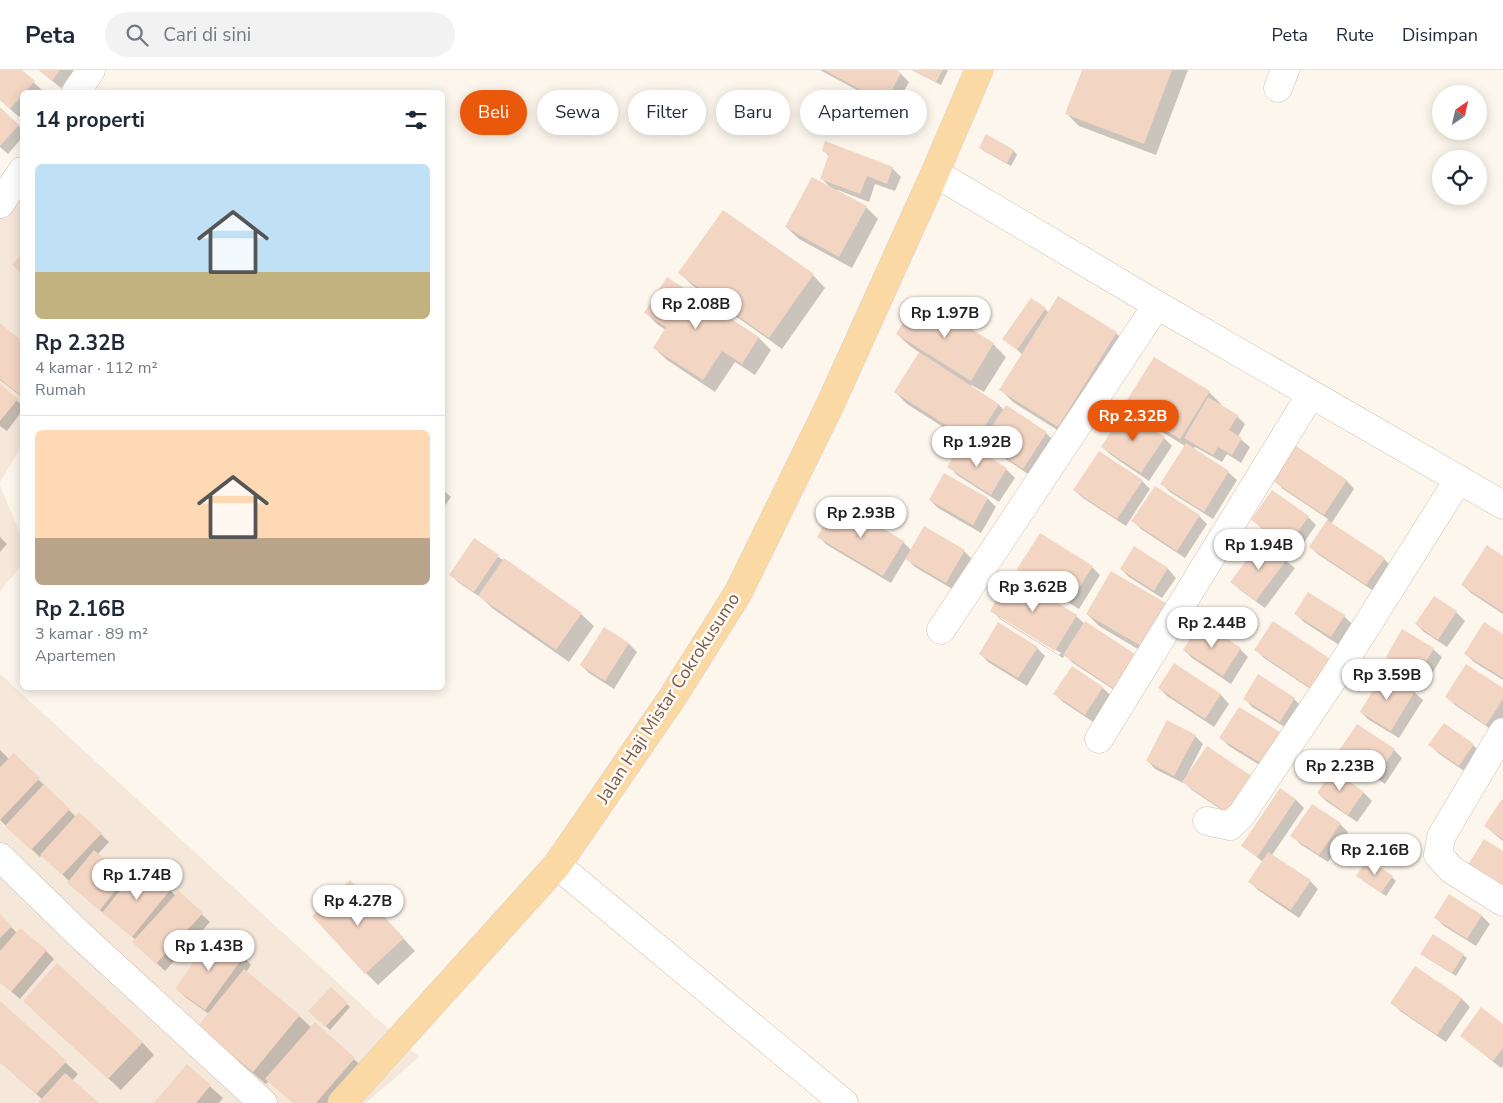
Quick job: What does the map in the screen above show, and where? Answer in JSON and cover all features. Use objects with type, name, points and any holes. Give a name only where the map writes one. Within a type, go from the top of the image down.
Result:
[{"type":"main road","name":"Jalan Haji Mistar Cokrokusumo","points":[[342,1103],[557,865],[672,698],[738,594],[830,405],[935,173],[979,70]]},
{"type":"street","points":[[77,90],[91,70]]},
{"type":"street","points":[[935,173],[1157,305],[1503,505]]},
{"type":"street","points":[[0,204],[20,174]]},
{"type":"street","points":[[941,630],[1157,305]]},
{"type":"street","points":[[1099,739],[1311,394]]},
{"type":"street","points":[[1207,821],[1230,826],[1242,814],[1335,676],[1459,479]]},
{"type":"street","points":[[1503,732],[1441,837],[1438,855],[1452,870],[1503,902]]},
{"type":"street","points":[[0,857],[80,935],[263,1103]]},
{"type":"street","points":[[557,865],[844,1103]]},
{"type":"shaded area","points":[[20,171],[20,449],[0,482],[0,189]]},
{"type":"shaded area","points":[[0,486],[20,533],[20,567],[0,591]]},
{"type":"shaded area","points":[[0,674],[419,1057],[366,1103],[0,1103]]},
{"type":"building","points":[[0,70],[22,70],[35,81],[27,90],[20,90],[20,98],[10,109],[0,100]]},
{"type":"building","points":[[39,70],[60,70],[52,81]]},
{"type":"building","points":[[824,70],[897,70],[901,73],[892,90],[861,90]]},
{"type":"building","points":[[913,70],[943,70],[936,82]]},
{"type":"building","points":[[1082,70],[1172,70],[1144,144],[1065,114]]},
{"type":"building","points":[[0,107],[19,125],[0,146]]},
{"type":"building","points":[[986,134],[1014,150],[1007,163],[979,148]]},
{"type":"building","points":[[825,141],[893,167],[887,184],[867,176],[860,194],[820,179],[829,154],[822,151]]},
{"type":"building","points":[[812,177],[867,206],[839,257],[785,227]]},
{"type":"building","points":[[723,210],[814,274],[769,338],[678,273]]},
{"type":"building","points":[[20,257],[20,274],[12,264]]},
{"type":"building","points":[[667,277],[759,337],[742,364],[722,351],[703,380],[653,348],[666,327],[644,313]]},
{"type":"building","points":[[1058,296],[1117,332],[1058,427],[999,390]]},
{"type":"building","points":[[919,297],[994,343],[971,381],[896,334]]},
{"type":"building","points":[[1031,298],[1046,308],[1017,350],[1002,339]]},
{"type":"building","points":[[0,323],[20,339],[20,393],[19,394],[0,379]]},
{"type":"building","points":[[919,352],[999,404],[974,443],[894,392]]},
{"type":"building","points":[[1154,357],[1210,391],[1180,439],[1124,405]]},
{"type":"building","points":[[0,384],[18,399],[0,421]]},
{"type":"building","points":[[1208,397],[1238,415],[1229,430],[1242,438],[1232,455],[1218,447],[1213,455],[1184,438]]},
{"type":"building","points":[[1006,405],[1047,432],[1023,469],[982,441]]},
{"type":"building","points":[[1124,411],[1165,437],[1141,473],[1101,447]]},
{"type":"building","points":[[963,441],[1007,468],[991,495],[947,467]]},
{"type":"building","points":[[1186,443],[1229,471],[1204,512],[1160,484]]},
{"type":"building","points":[[1296,446],[1347,480],[1324,515],[1273,481]]},
{"type":"building","points":[[1099,451],[1143,480],[1117,519],[1073,490]]},
{"type":"building","points":[[944,473],[988,498],[973,525],[929,500]]},
{"type":"building","points":[[1155,486],[1200,515],[1177,551],[1131,521]]},
{"type":"building","points":[[1272,490],[1309,516],[1287,547],[1251,520]]},
{"type":"building","points":[[838,502],[904,541],[883,576],[817,537]]},
{"type":"building","points":[[1327,520],[1385,558],[1366,585],[1309,547]]},
{"type":"building","points":[[924,526],[965,550],[946,583],[905,559]]},
{"type":"building","points":[[1040,533],[1093,566],[1070,602],[1017,569]]},
{"type":"building","points":[[474,538],[499,555],[474,592],[449,575]]},
{"type":"building","points":[[1262,540],[1287,559],[1256,601],[1230,582]]},
{"type":"building","points":[[1487,545],[1503,556],[1503,612],[1461,585]]},
{"type":"building","points":[[1134,546],[1168,568],[1154,591],[1120,569]]},
{"type":"building","points":[[504,558],[582,613],[556,650],[478,596]]},
{"type":"building","points":[[1111,571],[1171,606],[1146,649],[1086,614]]},
{"type":"building","points":[[1012,575],[1077,615],[1055,651],[990,611]]},
{"type":"building","points":[[1308,592],[1345,615],[1331,637],[1294,614]]},
{"type":"building","points":[[1434,596],[1457,611],[1438,640],[1415,624]]},
{"type":"building","points":[[1085,621],[1144,660],[1122,694],[1063,655]]},
{"type":"building","points":[[1201,621],[1241,648],[1223,676],[1183,650]]},
{"type":"building","points":[[1273,621],[1332,660],[1312,689],[1254,650]]},
{"type":"building","points":[[998,622],[1038,647],[1018,678],[979,654]]},
{"type":"building","points":[[1484,622],[1503,634],[1503,678],[1464,654]]},
{"type":"building","points":[[604,627],[629,643],[605,681],[580,665]]},
{"type":"building","points":[[1402,629],[1434,648],[1418,676],[1386,657]]},
{"type":"building","points":[[1174,663],[1221,694],[1205,719],[1158,688]]},
{"type":"building","points":[[1466,664],[1503,688],[1503,699],[1486,725],[1445,697]]},
{"type":"building","points":[[1072,666],[1103,687],[1085,715],[1053,694]]},
{"type":"building","points":[[1384,672],[1415,691],[1391,731],[1360,712]]},
{"type":"building","points":[[1258,674],[1295,698],[1280,722],[1243,699]]},
{"type":"building","points":[[1239,707],[1280,732],[1261,763],[1219,738]]},
{"type":"building","points":[[1167,720],[1196,735],[1174,776],[1146,761]]},
{"type":"building","points":[[1444,723],[1474,744],[1459,766],[1428,745]]},
{"type":"building","points":[[1357,724],[1395,749],[1376,777],[1338,752]]},
{"type":"building","points":[[1207,746],[1253,777],[1229,814],[1182,782]]},
{"type":"building","points":[[14,753],[40,778],[0,820],[0,767]]},
{"type":"building","points":[[1333,770],[1364,792],[1348,815],[1317,793]]},
{"type":"building","points":[[44,784],[70,809],[31,850],[5,826]]},
{"type":"building","points":[[1280,788],[1296,799],[1257,857],[1241,846]]},
{"type":"building","points":[[1503,800],[1503,839],[1484,826]]},
{"type":"building","points":[[1312,804],[1341,823],[1319,855],[1290,836]]},
{"type":"building","points":[[79,812],[102,833],[62,875],[40,855]]},
{"type":"building","points":[[1484,839],[1503,851],[1503,896],[1464,871]]},
{"type":"building","points":[[94,850],[126,877],[100,910],[67,883]]},
{"type":"building","points":[[1268,852],[1311,880],[1291,910],[1248,882]]},
{"type":"building","points":[[1368,859],[1393,876],[1381,893],[1356,876]]},
{"type":"building","points":[[141,864],[171,889],[132,937],[102,913]]},
{"type":"building","points":[[350,880],[404,938],[365,974],[312,916]]},
{"type":"building","points":[[179,891],[203,913],[156,964],[132,942]]},
{"type":"building","points":[[1449,894],[1482,915],[1467,939],[1434,918]]},
{"type":"building","points":[[0,914],[12,926],[0,938]]},
{"type":"building","points":[[20,928],[47,950],[11,992],[0,982],[0,951]]},
{"type":"building","points":[[213,934],[244,956],[205,1010],[175,989]]},
{"type":"building","points":[[1433,934],[1464,954],[1452,973],[1420,954]]},
{"type":"building","points":[[57,963],[143,1042],[108,1079],[23,1001]]},
{"type":"building","points":[[1415,966],[1462,998],[1437,1035],[1390,1003]]},
{"type":"building","points":[[244,969],[300,1015],[253,1072],[197,1027]]},
{"type":"building","points":[[331,987],[348,1003],[325,1027],[308,1011]]},
{"type":"building","points":[[0,1001],[67,1061],[36,1094],[0,1062]]},
{"type":"building","points":[[1481,1007],[1503,1024],[1503,1048],[1493,1061],[1460,1036]]},
{"type":"building","points":[[315,1022],[355,1058],[316,1103],[293,1103],[265,1079]]},
{"type":"building","points":[[187,1064],[211,1085],[196,1103],[154,1103]]},
{"type":"building","points":[[65,1073],[99,1103],[38,1103]]}]
